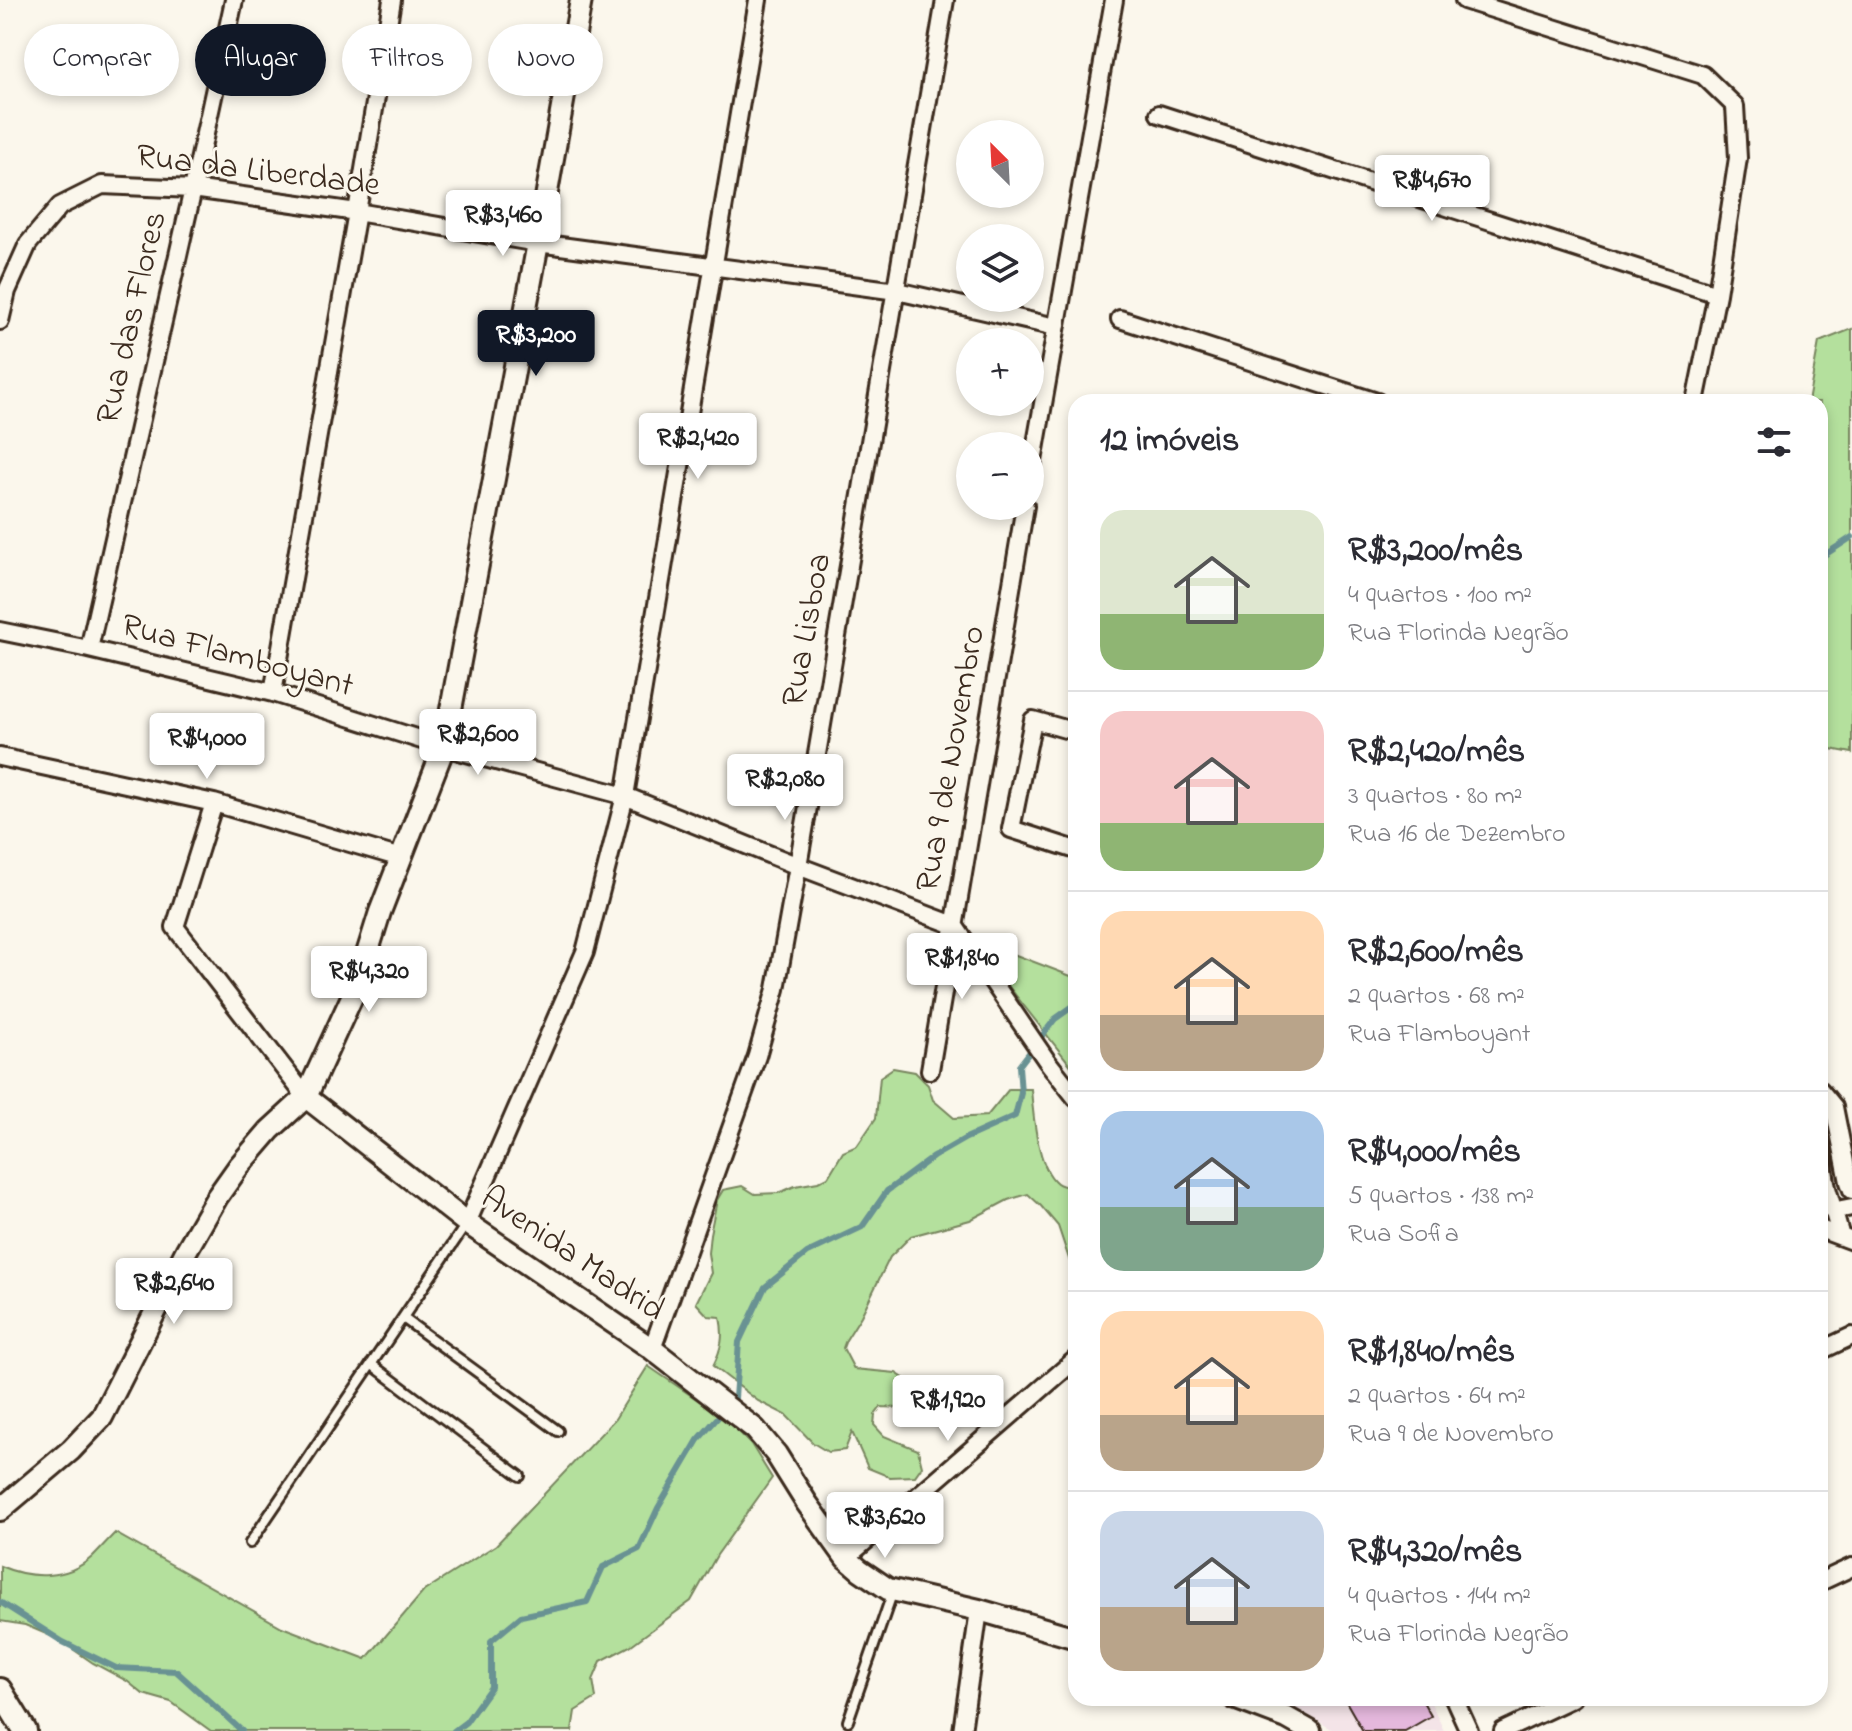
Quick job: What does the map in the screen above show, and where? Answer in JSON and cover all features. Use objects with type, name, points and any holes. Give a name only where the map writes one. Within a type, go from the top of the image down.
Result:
[{"type":"main road","points":[[0,1690],[25,1731]]},
{"type":"street","name":"Rua das Flores","points":[[89,649],[234,0]]},
{"type":"street","points":[[273,693],[392,0]]},
{"type":"street","points":[[0,1510],[71,1450],[102,1417],[186,1251],[217,1197],[270,1130],[306,1097],[357,986],[380,912],[444,747],[581,0]]},
{"type":"street","points":[[467,1223],[585,952],[625,796],[758,0]]},
{"type":"street","name":"Rua Lisboa","points":[[652,1349],[757,1056],[776,989],[945,0]]},
{"type":"street","points":[[1038,432],[1114,0]]},
{"type":"street","points":[[1464,0],[1703,75],[1735,106],[1738,158],[1717,294],[1697,394]]},
{"type":"street","points":[[1159,114],[1717,294]]},
{"type":"street","name":"Rua da Liberdade","points":[[0,321],[7,291],[28,244],[60,206],[102,185],[193,189],[357,212],[538,243],[897,291],[1056,327]]},
{"type":"street","points":[[1120,319],[1352,394]]},
{"type":"street","name":"Rua 9 de Novembro","points":[[930,1070],[1023,520]]},
{"type":"street","name":"Rua Flamboyant","points":[[0,631],[273,693],[444,747],[625,796],[954,925]]},
{"type":"street","points":[[1068,730],[1033,720],[1011,829],[1068,847]]},
{"type":"street","points":[[0,757],[214,803],[401,858]]},
{"type":"street","name":"Avenida Madrid","points":[[214,803],[175,927],[306,1097],[467,1223],[652,1349],[741,1416],[776,1454],[846,1558],[860,1570],[888,1589],[1068,1632]]},
{"type":"street","points":[[954,925],[1068,1088]]},
{"type":"street","points":[[1828,1115],[1852,1190]]},
{"type":"street","points":[[1828,1189],[1832,1211],[1846,1239]]},
{"type":"street","points":[[1832,1211],[1852,1207]]},
{"type":"street","points":[[1828,1347],[1852,1336]]},
{"type":"street","points":[[846,1558],[1068,1366]]},
{"type":"street","points":[[1828,1578],[1852,1567]]},
{"type":"street","points":[[962,1731],[979,1610]]},
{"type":"street","points":[[1250,1706],[1285,1724],[1310,1731]]},
{"type":"street","points":[[1458,1706],[1469,1731]]},
{"type":"street","points":[[1503,1731],[1556,1706]]},
{"type":"lane","points":[[250,1543],[467,1223]]},
{"type":"lane","points":[[403,1318],[558,1431]]},
{"type":"lane","points":[[371,1364],[520,1476]]},
{"type":"lane","points":[[848,1721],[894,1590]]},
{"type":"shaded area","points":[[1292,1706],[1433,1706],[1444,1731],[1335,1731]]},
{"type":"green space","points":[[1852,329],[1852,753],[1828,748],[1828,394],[1809,394],[1819,342]]},
{"type":"green space","points":[[1008,952],[1068,975],[1068,1062],[984,955]]},
{"type":"green space","points":[[893,1068],[915,1072],[928,1085],[933,1100],[954,1118],[987,1116],[1009,1089],[1031,1089],[1037,1139],[1045,1165],[1057,1183],[1068,1187],[1068,1256],[1058,1226],[1028,1194],[1008,1200],[970,1220],[911,1236],[890,1257],[846,1340],[843,1348],[854,1369],[896,1373],[926,1393],[919,1409],[881,1407],[875,1415],[874,1425],[884,1436],[918,1450],[922,1466],[915,1476],[890,1477],[868,1468],[852,1432],[845,1450],[828,1452],[813,1443],[786,1415],[758,1401],[713,1366],[721,1342],[720,1317],[708,1316],[696,1303],[711,1273],[708,1253],[710,1234],[717,1200],[723,1190],[742,1186],[755,1194],[779,1193],[828,1177],[843,1152],[857,1146],[876,1118],[880,1077]]},
{"type":"green space","points":[[648,1366],[727,1420],[751,1444],[772,1478],[717,1555],[691,1601],[630,1646],[601,1661],[593,1680],[596,1698],[575,1711],[572,1731],[211,1731],[171,1702],[143,1694],[58,1639],[25,1625],[0,1621],[0,1566],[36,1575],[71,1570],[92,1557],[115,1533],[282,1627],[366,1659],[424,1591],[496,1545],[615,1419]]},
{"type":"building","points":[[1349,1706],[1425,1706],[1431,1716],[1405,1731],[1363,1731]]},
{"type":"waterway","points":[[1828,553],[1852,537]]},
{"type":"waterway","points":[[454,1731],[466,1722],[491,1687],[491,1641],[521,1616],[587,1602],[603,1567],[639,1549],[658,1508],[698,1440],[735,1398],[739,1342],[765,1287],[807,1253],[862,1227],[887,1191],[933,1157],[1015,1116],[1021,1093],[1019,1066],[1055,1019],[1068,1010]]},
{"type":"waterway","points":[[0,1602],[63,1642],[116,1668],[176,1671],[242,1731]]}]
